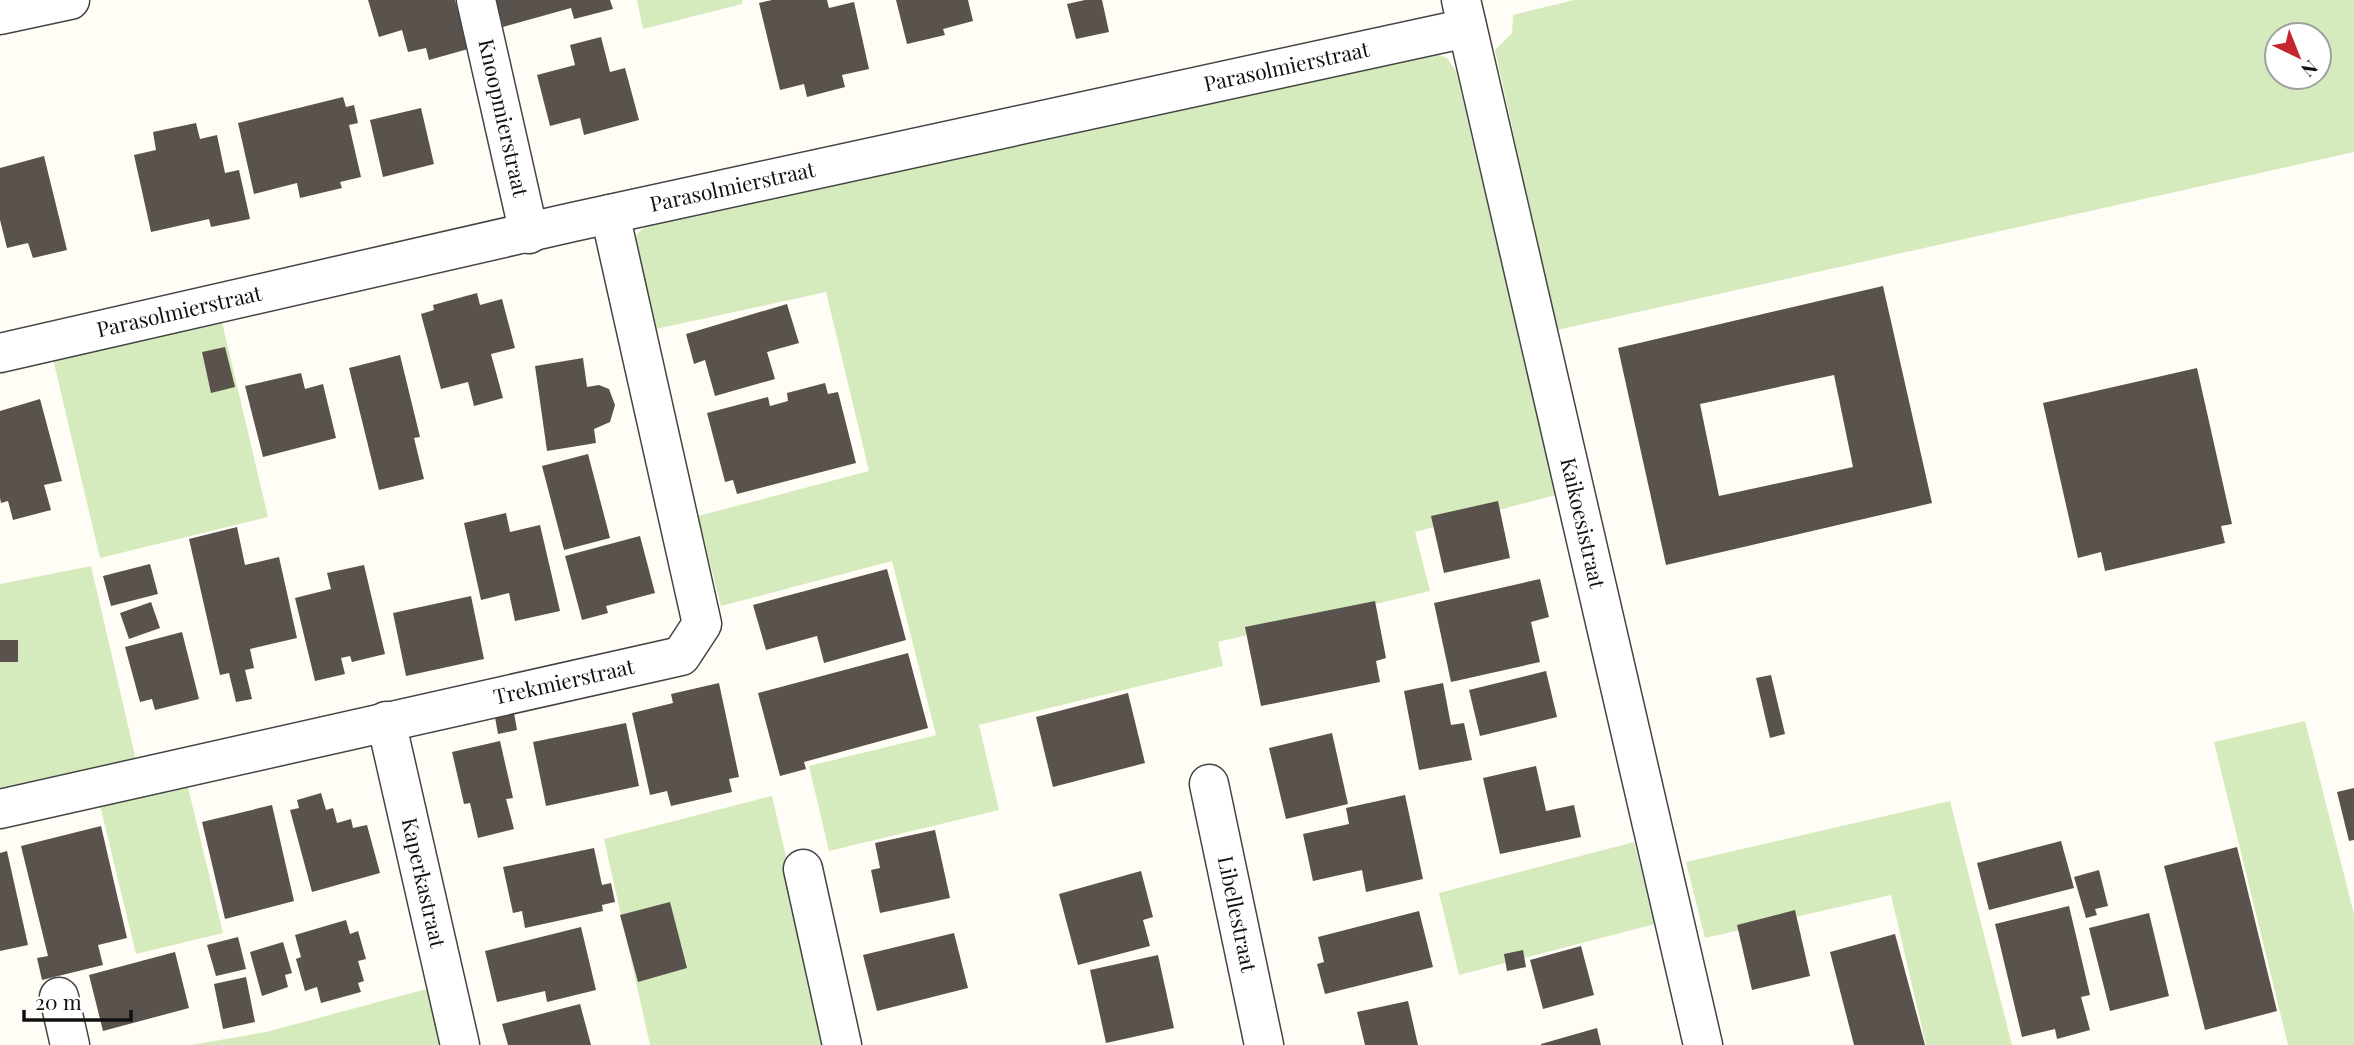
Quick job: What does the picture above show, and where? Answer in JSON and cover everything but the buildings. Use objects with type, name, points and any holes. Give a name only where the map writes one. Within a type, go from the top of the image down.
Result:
[{"type":"street","points":[[0,15],[70,0]]},
{"type":"street","name":"Knoopmierstraat","points":[[476,0],[528,234]]},
{"type":"street","name":"Parasolmierstraat","points":[[0,353],[528,234],[1464,14]]},
{"type":"street","name":"Kaikoesistraat","points":[[1464,14],[1703,1045]]},
{"type":"street","name":"Trekmierstraat","points":[[0,809],[681,656],[702,624],[610,214]]},
{"type":"street","name":"Kaperkastraat","points":[[386,721],[460,1045]]},
{"type":"street","name":"Libellestraat","points":[[1209,784],[1264,1045]]},
{"type":"street","points":[[803,869],[842,1045]]},
{"type":"street","points":[[59,997],[70,1045]]},
{"type":"green space","points":[[637,0],[742,0],[742,4],[643,29]]},
{"type":"green space","points":[[1574,0],[2354,0],[2354,152],[1557,330],[1495,50],[1512,33],[1513,15]]},
{"type":"green space","points":[[1430,51],[1447,58],[1456,71],[1556,495],[1415,532],[1430,591],[1218,642],[1223,666],[979,725],[999,810],[829,851],[809,766],[936,735],[892,561],[721,606],[698,516],[869,471],[826,292],[651,330],[635,247],[637,234],[647,225]]},
{"type":"green space","points":[[221,318],[268,517],[100,558],[53,359]]},
{"type":"green space","points":[[91,566],[136,760],[0,792],[0,584]]},
{"type":"green space","points":[[2305,721],[2354,914],[2354,1045],[2288,1045],[2214,742]]},
{"type":"green space","points":[[186,779],[223,933],[136,954],[99,801]]},
{"type":"green space","points":[[772,796],[830,1045],[650,1045],[604,839]]},
{"type":"green space","points":[[1950,801],[2012,1045],[1926,1045],[1891,895],[1705,938],[1686,862]]},
{"type":"green space","points":[[1634,842],[1655,924],[1459,975],[1439,893]]},
{"type":"green space","points":[[434,987],[447,1045],[191,1045],[266,1032]]}]
